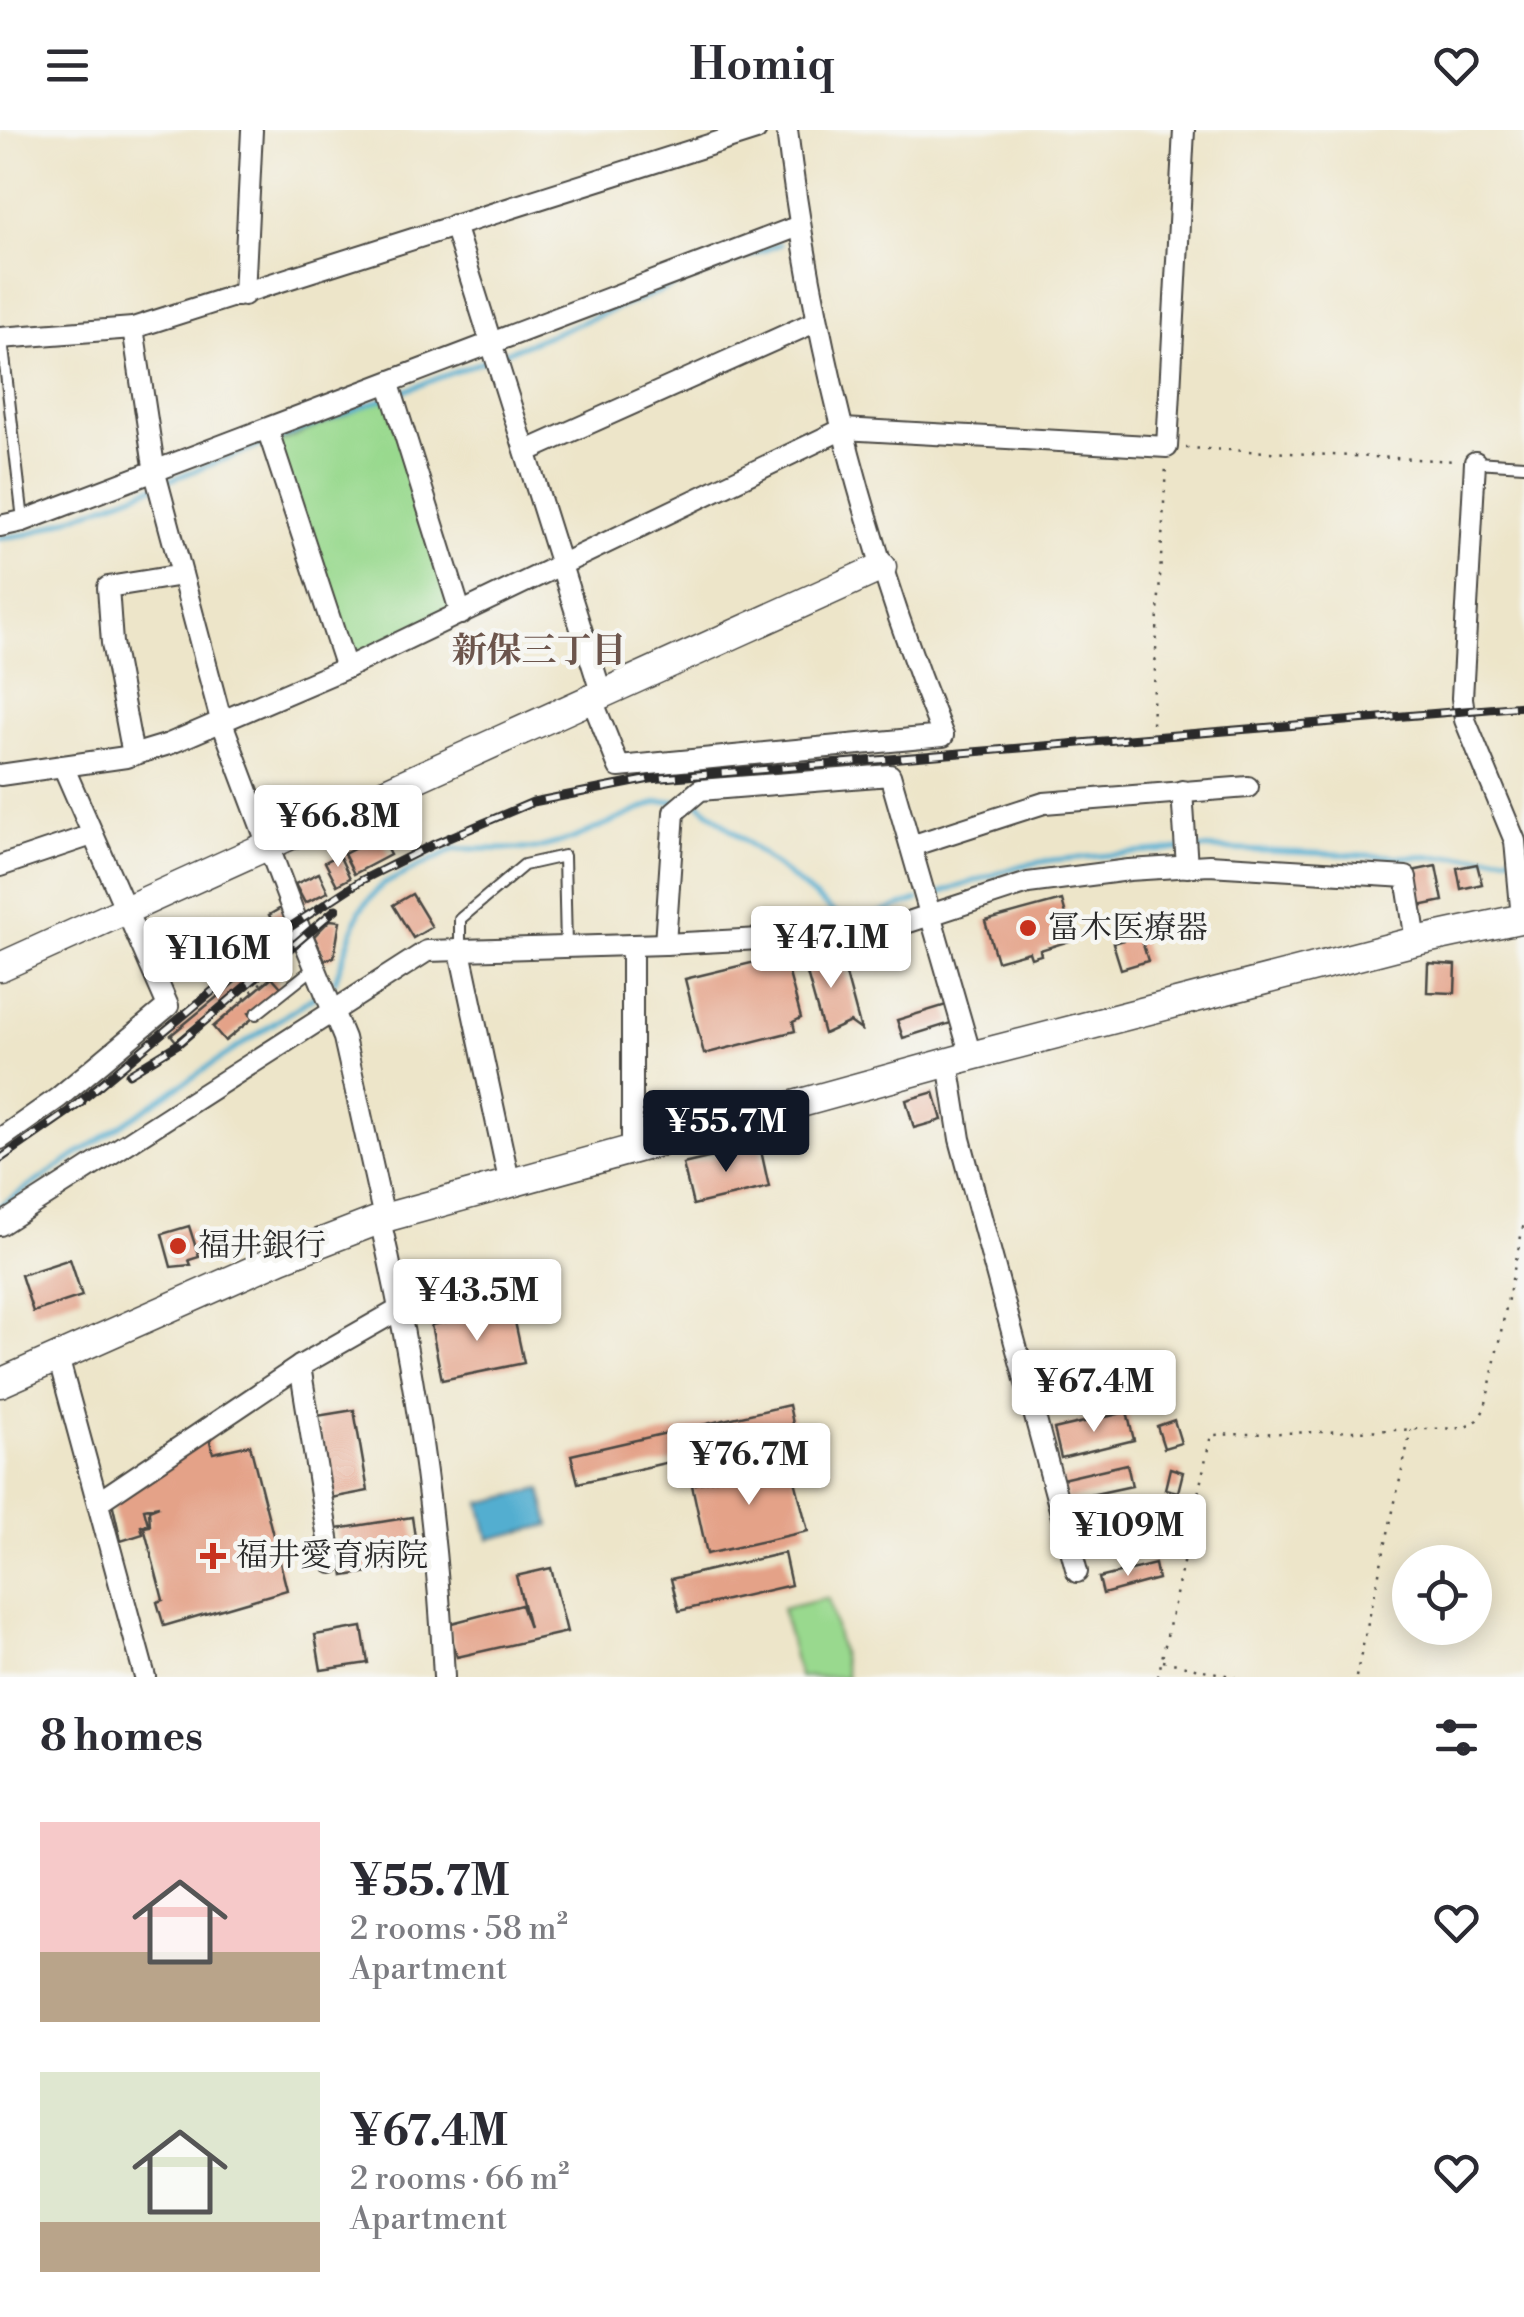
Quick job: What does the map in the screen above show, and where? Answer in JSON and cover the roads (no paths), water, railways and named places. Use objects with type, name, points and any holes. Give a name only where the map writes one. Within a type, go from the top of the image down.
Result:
[{"type":"street","points":[[244,295],[252,130]]},
{"type":"street","points":[[1,338],[133,328],[756,130]]},
{"type":"street","points":[[454,225],[562,566],[618,767],[943,736],[906,645],[843,429],[798,226],[787,130]]},
{"type":"street","points":[[0,776],[133,755],[169,744],[346,668],[843,429],[1167,446],[1184,130]]},
{"type":"street","points":[[0,526],[23,522],[268,431],[798,226]]},
{"type":"street","points":[[526,452],[817,321]]},
{"type":"street","points":[[133,328],[155,473],[221,720],[344,1038],[400,1309],[440,1572],[444,1677]]},
{"type":"street","points":[[389,384],[460,614]]},
{"type":"street","points":[[268,431],[346,668]]},
{"type":"street","points":[[0,1383],[382,1219],[959,1059],[1416,941],[1523,918],[1515,842],[1465,720],[1462,698],[1475,462]]},
{"type":"street","points":[[0,967],[882,567]]},
{"type":"street","points":[[133,755],[112,643],[108,588],[182,575]]},
{"type":"street","points":[[0,1139],[58,1098],[168,1006],[63,766]]},
{"type":"street","points":[[664,944],[674,812],[700,790],[890,775],[930,914],[959,1059],[960,1139],[1077,1572]]},
{"type":"street","points":[[910,846],[1044,803],[1248,787]]},
{"type":"street","points":[[1182,791],[1188,867]]},
{"type":"street","points":[[0,866],[92,835]]},
{"type":"street","points":[[0,1225],[427,951],[875,933],[1028,883],[1188,867],[1406,877],[1416,941]]},
{"type":"street","points":[[632,945],[632,1149]]},
{"type":"street","points":[[460,950],[510,1185]]},
{"type":"street","points":[[98,1502],[300,1366],[400,1309]]},
{"type":"street","points":[[58,1357],[145,1677]]},
{"type":"street","points":[[300,1366],[332,1563]]},
{"type":"lane","points":[[1,338],[23,522]]},
{"type":"lane","points":[[1475,462],[1524,465]]},
{"type":"lane","points":[[460,950],[460,919],[524,865],[564,856],[566,947]]},
{"type":"lane","points":[[256,1014],[314,968]]},
{"type":"water","points":[[541,1489],[550,1525],[489,1539],[480,1503]]},
{"type":"waterway","points":[[501,354],[780,244]]},
{"type":"waterway","points":[[399,393],[491,358]]},
{"type":"waterway","points":[[277,439],[388,397]]},
{"type":"waterway","points":[[165,482],[267,443]]},
{"type":"waterway","points":[[0,538],[29,534],[155,486]]},
{"type":"waterway","points":[[335,981],[360,910],[382,885],[455,849],[535,849],[572,839],[658,802],[676,801]]},
{"type":"waterway","points":[[697,802],[836,914],[871,916],[918,900]]},
{"type":"waterway","points":[[1192,848],[1408,857],[1511,856]]},
{"type":"waterway","points":[[928,897],[1019,866],[1181,849]]},
{"type":"waterway","points":[[0,1206],[316,995]]},
{"type":"railway","points":[[71,1109],[287,929],[362,880],[533,802],[650,779],[1524,706]]},
{"type":"railway","points":[[129,1074],[178,1044],[336,909]]},
{"type":"railway","points":[[0,1159],[82,1102]]},
{"type":"place","name":"冨木医療器","points":[[1028,928]]},
{"type":"place","name":"福井銀行","points":[[178,1246]]},
{"type":"place","name":"福井愛育病院","points":[[213,1556]]},
{"type":"district","name":"新保三丁目","points":[[539,651]]}]
